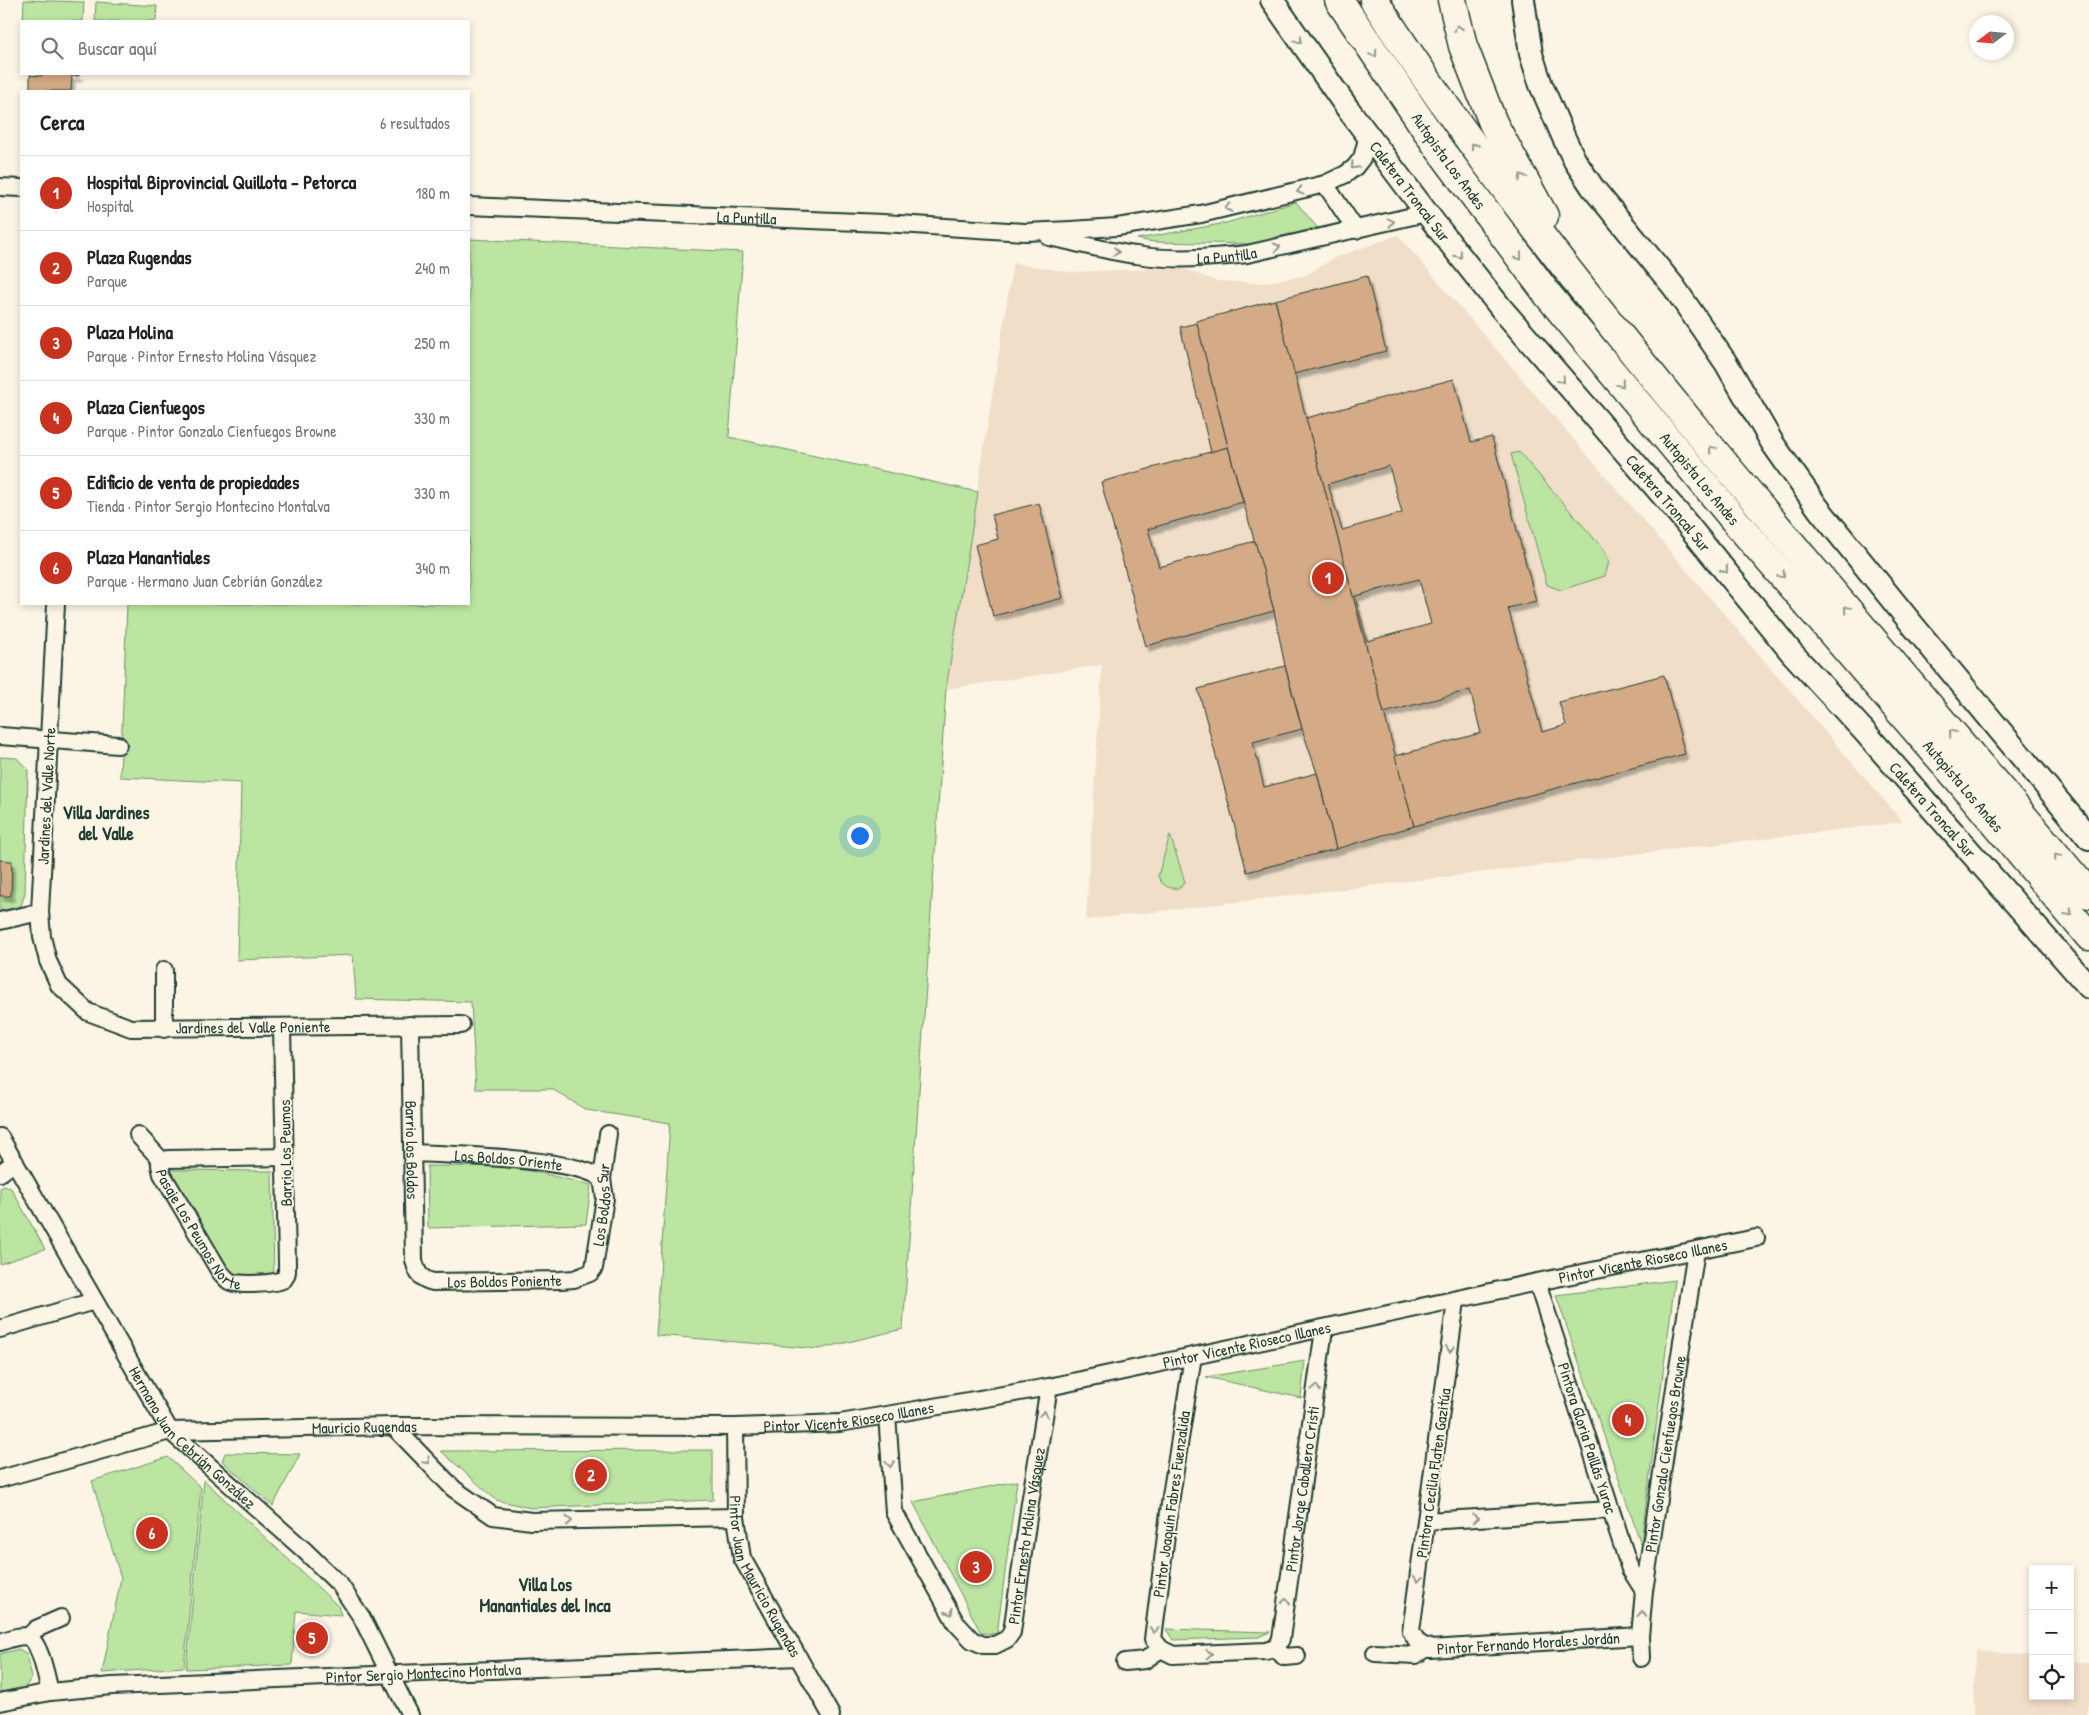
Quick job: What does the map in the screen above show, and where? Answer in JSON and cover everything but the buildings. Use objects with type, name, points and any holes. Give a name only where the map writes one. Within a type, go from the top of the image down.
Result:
[{"type":"highway","name":"Autopista Los Andes","points":[[1339,0],[1438,147],[1548,296],[1736,522],[1960,781],[2089,936]]},
{"type":"highway","name":"Autopista Los Andes","points":[[1374,0],[1490,168],[1609,324],[1743,486],[2089,894]]},
{"type":"highway","points":[[1452,0],[1463,46],[1493,124],[1528,189],[1609,324]]},
{"type":"street","name":"Caletera Troncal Sur","points":[[1272,0],[1368,136],[1426,213],[1520,330],[1678,513],[1792,653],[1864,730],[2089,987]]},
{"type":"street","points":[[1523,0],[1531,54],[1550,110],[1575,161],[1593,188],[1674,287],[1726,363],[1773,444],[1818,508],[2089,838]]},
{"type":"street","name":"La Puntilla","points":[[470,206],[873,223],[1025,232],[1117,227],[1238,206],[1325,184],[1346,174],[1355,167],[1362,158],[1368,136]]},
{"type":"street","points":[[1325,184],[1356,230]]},
{"type":"street","points":[[0,187],[20,188]]},
{"type":"street","name":"La Puntilla","points":[[1025,232],[1137,256],[1192,258],[1247,254],[1426,213]]},
{"type":"street","name":"Jardines del Valle Norte","points":[[56,605],[40,912],[42,937],[46,953],[60,985]]},
{"type":"street","points":[[0,736],[118,745]]},
{"type":"street","points":[[0,920],[40,912]]},
{"type":"street","points":[[164,970],[164,1029]]},
{"type":"street","name":"Jardines del Valle Poniente","points":[[60,985],[88,1012],[131,1028],[460,1025]]},
{"type":"street","name":"Barrio los Boldos","points":[[410,1026],[414,1260],[418,1275]]},
{"type":"street","name":"Barrio Los Peumos","points":[[282,1028],[287,1263],[287,1272],[284,1278]]},
{"type":"street","name":"Los Boldos Sur","points":[[590,1273],[594,1268],[597,1258],[605,1198],[602,1179],[608,1134]]},
{"type":"street","name":"Pasaje Los Peumos Norte","points":[[138,1135],[162,1161],[160,1165],[162,1174],[220,1272],[228,1281],[235,1284],[278,1282],[284,1278]]},
{"type":"street","name":"Hermano Juan Cebrián González","points":[[0,1137],[170,1431],[304,1550],[340,1586],[362,1618],[410,1715]]},
{"type":"street","name":"Los Boldos Oriente","points":[[413,1153],[519,1159],[583,1170],[598,1175],[602,1179]]},
{"type":"street","points":[[162,1161],[168,1159],[285,1157]]},
{"type":"street","points":[[0,1173],[15,1162]]},
{"type":"street","name":"Pintor Vicente Rioseco Illanes","points":[[735,1427],[840,1423],[1049,1386],[1456,1301],[1537,1282],[1756,1238]]},
{"type":"street","name":"Pintor Gonzalo Cienfuegos Browne","points":[[1641,1658],[1640,1636],[1644,1591],[1696,1250]]},
{"type":"street","name":"Los Boldos Poniente","points":[[418,1275],[424,1280],[433,1282],[560,1280],[574,1279],[590,1273]]},
{"type":"street","name":"Pintora Gloria Paillás Yurac","points":[[1537,1282],[1630,1569],[1644,1591]]},
{"type":"street","points":[[0,1329],[94,1301]]},
{"type":"street","name":"Pintora Cecilia Flaten Gazitúa","points":[[1422,1645],[1411,1631],[1456,1301]]},
{"type":"street","name":"Pintor Jorge Caballero Cristi","points":[[1276,1648],[1281,1639],[1324,1329]]},
{"type":"street","name":"Pintor Joaquín Fabres Fuenzalida","points":[[1161,1649],[1153,1639],[1171,1496],[1193,1356]]},
{"type":"street","name":"Pintor Ernesto Molina Vásquez","points":[[887,1415],[894,1512],[956,1623],[972,1640],[984,1645],[995,1645],[1007,1639],[1012,1632],[1049,1386]]},
{"type":"street","points":[[394,1426],[454,1489],[493,1516],[531,1521],[736,1516]]},
{"type":"street","name":"Mauricio Rugendas","points":[[0,1479],[170,1431],[394,1426],[735,1427]]},
{"type":"street","name":"Pintor Juan Mauricio Rugendas","points":[[735,1427],[736,1516],[742,1558],[831,1715]]},
{"type":"street","points":[[1426,1521],[1610,1510]]},
{"type":"street","points":[[28,1637],[36,1629],[61,1618]]},
{"type":"street","name":"Pintor Fernando Morales Jordán","points":[[1375,1653],[1416,1655],[1422,1645],[1430,1649],[1640,1636]]},
{"type":"street","points":[[0,1642],[28,1637],[34,1641],[38,1648],[50,1692]]},
{"type":"street","points":[[1125,1662],[1145,1660],[1161,1649],[1173,1655],[1266,1651],[1276,1648],[1284,1657],[1297,1656]]},
{"type":"street","name":"Pintor Sergio Montecino Montalva","points":[[0,1702],[50,1692],[112,1686],[798,1657]]},
{"type":"shaded area","points":[[1398,235],[1903,822],[1086,920],[1102,665],[946,689],[1013,263],[1069,272],[1182,268],[1216,281],[1263,283],[1306,275],[1334,258]]},
{"type":"shaded area","points":[[1975,1649],[2029,1656],[2029,1700],[2074,1700],[2074,1661],[2089,1663],[2089,1715],[1974,1715]]},
{"type":"green space","points":[[24,0],[84,2],[83,20],[23,20]]},
{"type":"green space","points":[[96,2],[157,6],[156,20],[95,20]]},
{"type":"green space","points":[[1296,202],[1321,232],[1252,244],[1153,242],[1137,239],[1226,223]]},
{"type":"green space","points":[[470,239],[743,252],[729,437],[978,492],[946,689],[903,1329],[819,1349],[656,1335],[670,1123],[586,1110],[552,1089],[476,1089],[471,1002],[356,999],[353,955],[237,960],[241,783],[120,777],[127,605],[470,605]]},
{"type":"green space","points":[[1519,452],[1605,551],[1609,562],[1605,576],[1561,590],[1547,585],[1511,454]]},
{"type":"green space","points":[[0,757],[17,758],[28,770],[25,893],[21,906],[0,911]]},
{"type":"green space","points":[[1170,835],[1185,882],[1180,888],[1167,887],[1158,876]]},
{"type":"green space","points":[[427,1166],[515,1167],[591,1185],[586,1224],[428,1228]]},
{"type":"green space","points":[[171,1170],[272,1171],[274,1276],[231,1276]]},
{"type":"green space","points":[[4,1186],[11,1188],[45,1249],[0,1264],[0,1188]]},
{"type":"green space","points":[[1675,1280],[1641,1544],[1556,1295]]},
{"type":"green space","points":[[1305,1361],[1301,1398],[1206,1377]]},
{"type":"green space","points":[[713,1450],[713,1500],[531,1508],[496,1500],[441,1451]]},
{"type":"green space","points":[[225,1453],[300,1454],[273,1506],[222,1461]]},
{"type":"green space","points":[[168,1457],[201,1488],[184,1667],[102,1673],[121,1578],[92,1481]]},
{"type":"green space","points":[[204,1480],[338,1606],[341,1615],[296,1611],[292,1665],[186,1669]]},
{"type":"green space","points":[[1017,1481],[997,1634],[981,1633],[913,1502]]},
{"type":"green space","points":[[1166,1629],[1270,1632],[1259,1637],[1173,1640]]},
{"type":"green space","points":[[19,1649],[27,1654],[32,1678],[25,1687],[0,1692],[0,1654]]},
{"type":"place","name":"Hospital Biprovincial Quillota - Petorca","points":[[1328,578]]},
{"type":"place","name":"Plaza Cienfuegos","points":[[1628,1420]]},
{"type":"place","name":"Plaza Rugendas","points":[[591,1475]]},
{"type":"place","name":"Plaza Manantiales","points":[[152,1533]]},
{"type":"place","name":"Plaza Molina","points":[[976,1567]]},
{"type":"place","name":"Edificio de venta de propiedades","points":[[312,1638]]},
{"type":"district","name":"Villa Jardines del Valle","points":[[106,823]]},
{"type":"district","name":"Villa Los Manantiales del Inca","points":[[545,1595]]}]
